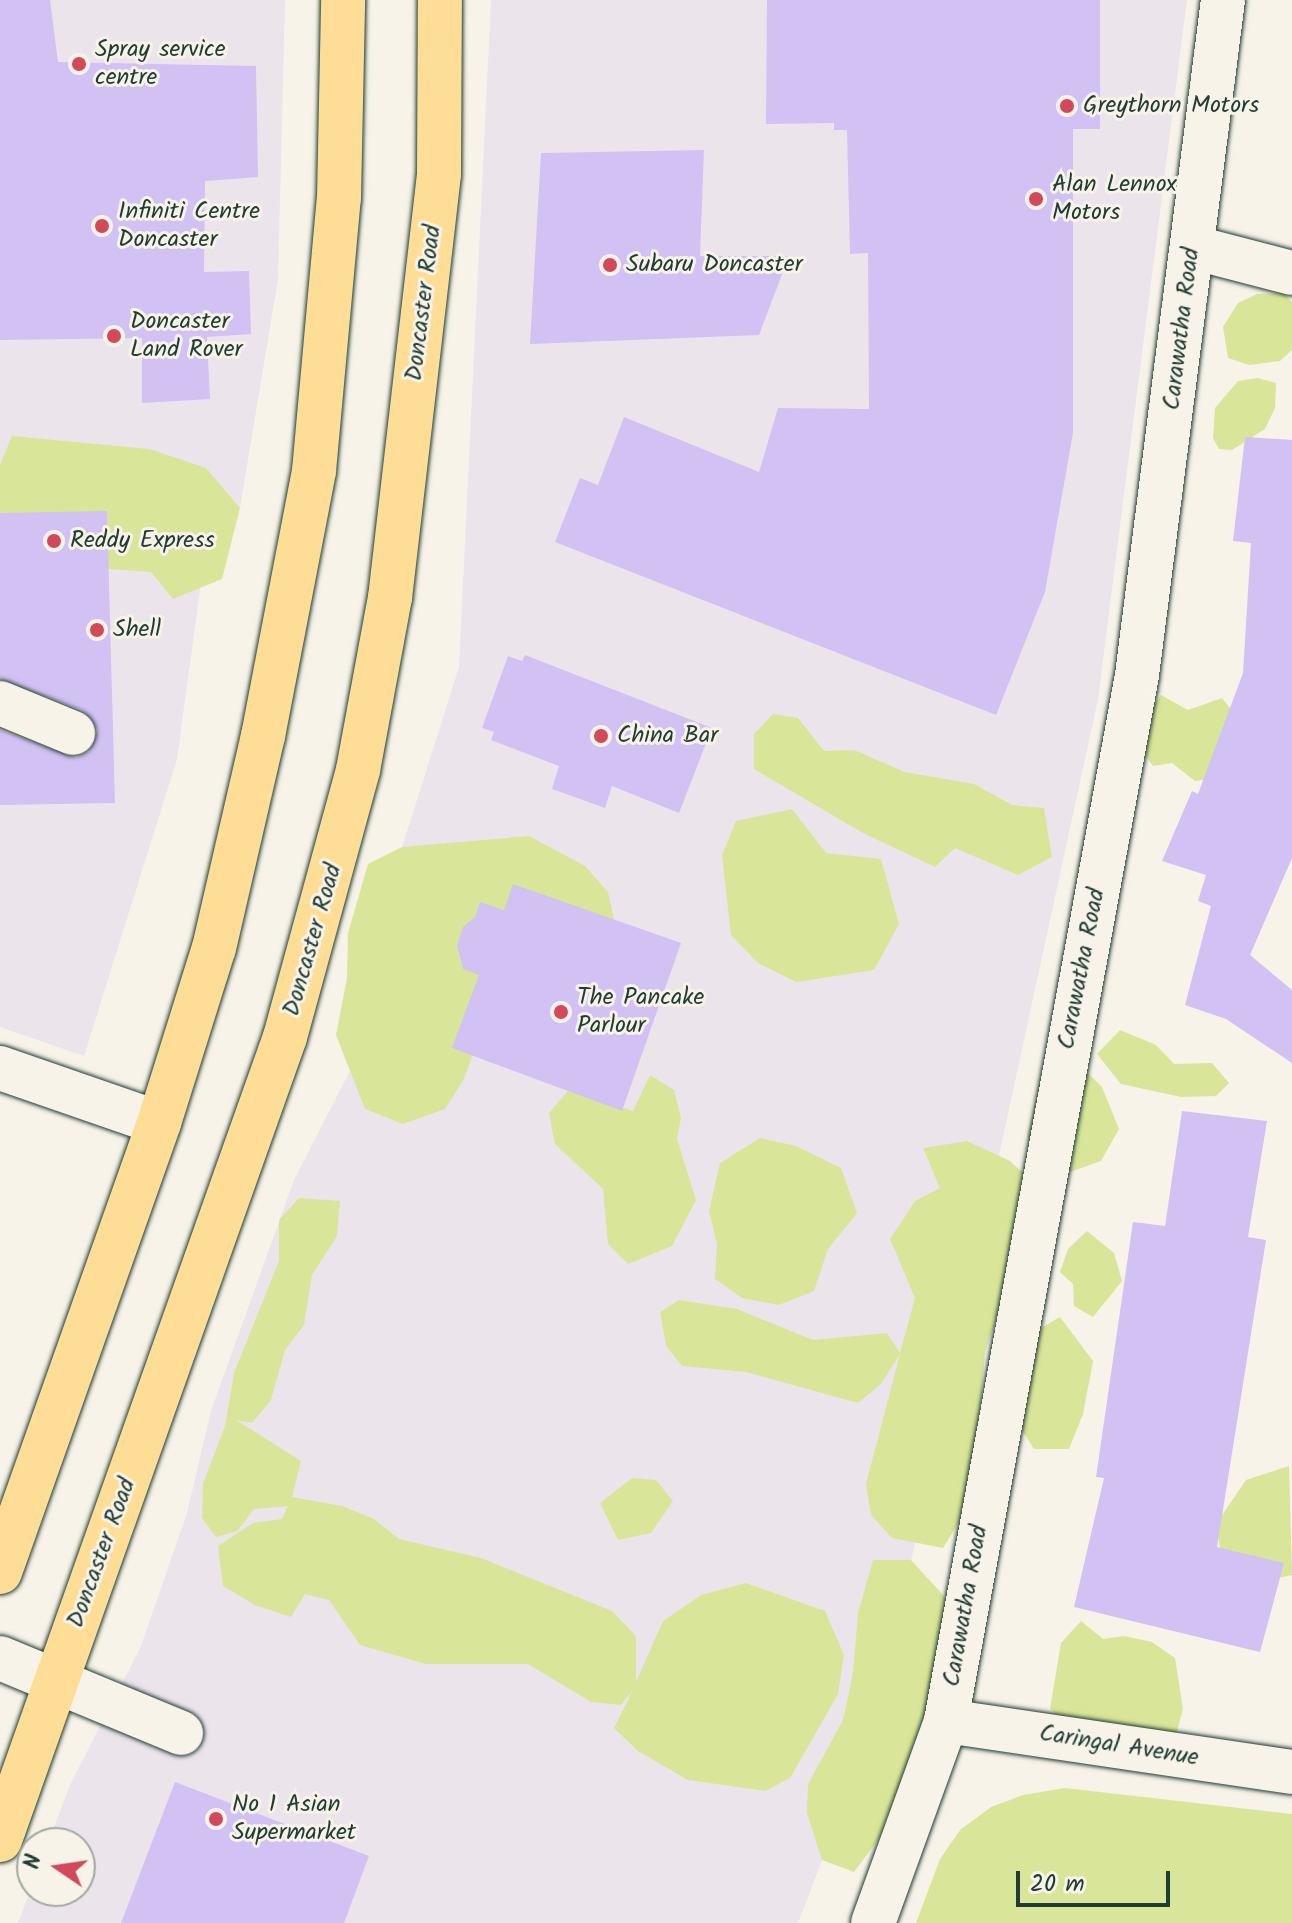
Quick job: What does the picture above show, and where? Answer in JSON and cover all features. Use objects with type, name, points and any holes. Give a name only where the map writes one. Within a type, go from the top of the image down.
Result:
[{"type":"main road","points":[[0,1572],[159,1123],[214,948],[288,622],[309,501],[339,198],[343,0]]},
{"type":"main road","name":"Doncaster Road","points":[[0,1840],[285,1037],[323,914],[358,770],[390,598],[439,174],[440,0]]},
{"type":"street","name":"Carawatha Road","points":[[873,1923],[946,1721],[1137,675],[1223,0]]},
{"type":"street","points":[[1192,247],[1292,273]]},
{"type":"street","points":[[0,703],[73,733]]},
{"type":"street","points":[[0,1068],[159,1123]]},
{"type":"street","points":[[0,1658],[181,1733]]},
{"type":"street","name":"Caringal Avenue","points":[[946,1721],[1292,1772]]},
{"type":"shaded area","points":[[0,0],[285,0],[278,279],[240,508],[212,502],[177,759],[84,1056],[0,1027]]},
{"type":"shaded area","points":[[491,0],[1187,0],[1098,699],[878,1713],[798,1923],[18,1923],[24,1907],[96,1907],[96,1827],[54,1827],[70,1785],[141,1646],[187,1513],[211,1411],[294,1180],[357,1057],[392,879],[459,667]]},
{"type":"green space","points":[[1283,293],[1292,302],[1292,350],[1280,361],[1249,365],[1228,358],[1223,327],[1238,303],[1257,294]]},
{"type":"green space","points":[[1258,378],[1276,383],[1275,408],[1265,429],[1232,450],[1219,449],[1213,438],[1215,408],[1238,381]]},
{"type":"green space","points":[[12,436],[149,449],[206,468],[240,508],[222,579],[173,599],[151,572],[108,569],[0,519],[0,465]]},
{"type":"green space","points":[[1161,695],[1188,710],[1222,698],[1241,722],[1226,777],[1195,781],[1172,763],[1153,766],[1142,751],[1144,718]]},
{"type":"green space","points":[[773,714],[798,718],[824,751],[854,750],[905,772],[974,784],[1012,805],[1044,808],[1052,857],[1018,875],[955,848],[935,867],[863,833],[754,769],[754,734]]},
{"type":"green space","points":[[792,809],[826,853],[881,859],[899,924],[874,970],[796,982],[758,963],[731,935],[722,855],[736,821]]},
{"type":"green space","points":[[529,836],[585,866],[608,892],[614,919],[576,928],[482,1028],[464,1079],[445,1109],[403,1124],[365,1109],[336,1035],[347,978],[348,933],[368,864],[402,847]]},
{"type":"green space","points":[[1120,1030],[1156,1045],[1174,1064],[1212,1063],[1229,1083],[1216,1096],[1181,1097],[1121,1084],[1097,1054]]},
{"type":"green space","points":[[1044,1065],[1083,1068],[1102,1087],[1119,1129],[1101,1161],[1070,1172],[1027,1137]]},
{"type":"green space","points":[[650,1075],[674,1090],[681,1118],[677,1139],[696,1200],[672,1246],[628,1264],[608,1244],[603,1189],[555,1144],[549,1113],[568,1091],[633,1111]]},
{"type":"green space","points":[[760,1138],[796,1146],[841,1168],[857,1213],[828,1249],[814,1291],[779,1305],[742,1298],[715,1279],[717,1244],[709,1211],[720,1163]]},
{"type":"green space","points":[[967,1141],[1010,1161],[1041,1190],[985,1352],[973,1499],[943,1548],[892,1538],[871,1515],[866,1484],[900,1354],[881,1384],[858,1403],[746,1372],[682,1366],[666,1346],[660,1312],[679,1300],[737,1309],[813,1340],[887,1333],[900,1353],[915,1298],[890,1239],[915,1201],[940,1188],[923,1148]]},
{"type":"green space","points":[[299,1198],[340,1201],[337,1236],[312,1275],[304,1325],[285,1350],[271,1400],[252,1423],[236,1420],[301,1461],[292,1497],[342,1506],[374,1519],[399,1539],[481,1558],[612,1611],[636,1636],[636,1682],[663,1621],[701,1595],[746,1583],[825,1611],[844,1655],[838,1694],[790,1778],[765,1791],[688,1780],[638,1751],[614,1728],[633,1690],[621,1705],[591,1702],[528,1664],[426,1664],[360,1645],[329,1600],[305,1594],[291,1617],[255,1605],[223,1586],[218,1546],[253,1523],[282,1519],[288,1506],[254,1509],[237,1531],[216,1537],[202,1518],[203,1484],[225,1426],[234,1373],[279,1261],[279,1220]]},
{"type":"green space","points":[[1087,1231],[1114,1253],[1122,1281],[1093,1317],[1074,1306],[1073,1284],[1060,1272],[1068,1249]]},
{"type":"green space","points":[[1060,1317],[1093,1361],[1083,1414],[1069,1449],[1034,1449],[1016,1421],[1029,1335]]},
{"type":"green space","points":[[1289,1466],[1292,1575],[1279,1578],[1220,1548],[1216,1524],[1246,1480]]},
{"type":"green space","points":[[632,1478],[656,1480],[673,1501],[651,1533],[618,1540],[600,1503]]},
{"type":"green space","points":[[873,1560],[911,1560],[943,1595],[976,1645],[881,1836],[854,1872],[822,1860],[807,1813],[808,1784],[843,1720],[853,1673],[858,1613]]},
{"type":"green space","points":[[1081,1621],[1103,1639],[1124,1636],[1152,1642],[1175,1658],[1183,1709],[1176,1735],[1085,1739],[1050,1709],[1061,1643]]},
{"type":"green space","points":[[1065,1788],[1292,1814],[1292,1923],[916,1923],[940,1859],[960,1830],[991,1807],[1023,1795]]},
{"type":"building","points":[[0,0],[50,0],[58,62],[256,66],[258,177],[205,181],[204,272],[249,271],[251,334],[207,337],[210,399],[142,403],[142,338],[0,340]]},
{"type":"building","points":[[767,0],[1100,0],[1100,129],[1073,129],[1073,433],[1045,592],[996,715],[555,542],[580,478],[598,485],[624,417],[759,472],[778,408],[869,409],[868,253],[850,254],[847,130],[834,130],[834,123],[766,124]]},
{"type":"building","points":[[704,150],[700,256],[789,256],[759,335],[530,344],[541,153]]},
{"type":"building","points":[[1245,437],[1292,440],[1292,858],[1250,955],[1292,990],[1292,1063],[1226,1019],[1185,1005],[1211,906],[1198,901],[1206,875],[1162,861],[1192,791],[1198,794],[1243,673],[1251,543],[1233,541]]},
{"type":"building","points":[[107,511],[115,803],[0,805],[0,730],[76,758],[89,752],[98,730],[82,710],[0,679],[0,513]]},
{"type":"building","name":"China Bar","points":[[525,655],[712,728],[679,813],[612,786],[605,808],[552,789],[559,766],[491,740],[494,732],[482,728],[508,656],[522,661]]},
{"type":"building","name":"The Pancake Parlour","points":[[513,884],[681,943],[622,1111],[452,1048],[479,975],[463,969],[457,945],[463,927],[475,917],[480,902],[504,910]]},
{"type":"building","points":[[1182,1111],[1267,1121],[1248,1237],[1266,1240],[1217,1547],[1284,1563],[1260,1652],[1074,1607],[1104,1478],[1096,1477],[1133,1222],[1165,1226]]},
{"type":"building","name":"No 1 Asian Supermarket","points":[[175,1782],[369,1856],[344,1923],[121,1923]]},
{"type":"place","name":"Spray service centre","points":[[79,64]]},
{"type":"place","name":"Greythorn Motors","points":[[1067,106]]},
{"type":"place","name":"Alan Lennox Motors","points":[[1036,199]]},
{"type":"place","name":"Infiniti Centre Doncaster","points":[[102,226]]},
{"type":"place","name":"Subaru Doncaster","points":[[610,265]]},
{"type":"place","name":"Doncaster Land Rover","points":[[114,336]]},
{"type":"place","name":"Reddy Express","points":[[54,541]]},
{"type":"place","name":"Shell","points":[[97,630]]},
{"type":"place","name":"China Bar","points":[[601,736]]},
{"type":"place","name":"The Pancake Parlour","points":[[561,1012]]},
{"type":"place","name":"No 1 Asian Supermarket","points":[[216,1819]]}]
